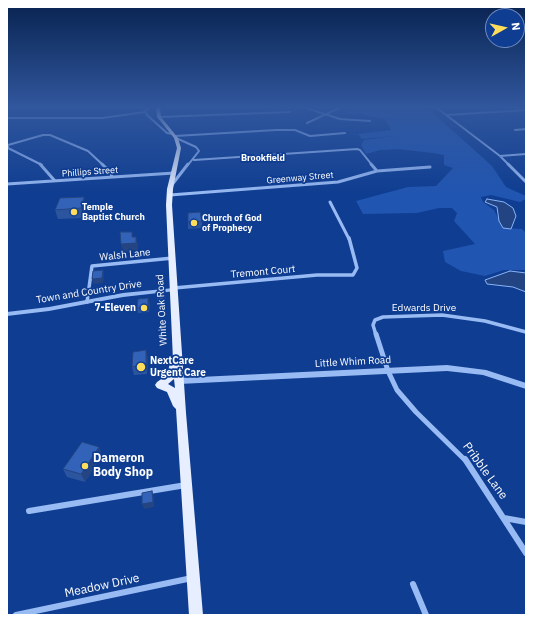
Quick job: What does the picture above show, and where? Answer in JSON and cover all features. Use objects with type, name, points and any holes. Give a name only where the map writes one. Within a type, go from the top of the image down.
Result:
[{"type":"main road","name":"White Oak Road","points":[[175,137],[179,148],[170,192],[174,289],[192,577],[196,615]]},
{"type":"main road","points":[[178,350],[173,374],[170,380],[160,385],[172,392],[181,413]]},
{"type":"street","points":[[35,137],[15,142],[7,147],[42,164],[54,181]]},
{"type":"street","points":[[54,137],[92,154],[111,173],[112,177]]},
{"type":"street","points":[[170,192],[173,184],[194,160],[198,153],[198,148],[177,137]]},
{"type":"street","points":[[475,137],[500,156],[526,182]]},
{"type":"street","points":[[194,160],[357,149],[360,150],[377,171]]},
{"type":"street","points":[[500,156],[526,154]]},
{"type":"street","name":"Greenway Street","points":[[170,192],[323,184],[338,182],[377,171],[430,167]]},
{"type":"street","name":"Phillips Street","points":[[7,184],[174,173]]},
{"type":"street","name":"Tremont Court","points":[[174,289],[316,275],[353,275],[357,268],[352,248],[344,228],[330,202]]},
{"type":"street","name":"Walsh Lane","points":[[87,302],[92,266],[173,258]]},
{"type":"street","name":"Town and Country Drive","points":[[7,314],[49,309],[131,294],[174,289]]},
{"type":"street","name":"Edwards Drive","points":[[388,371],[373,325],[374,320],[379,317],[455,316],[485,321],[526,332]]},
{"type":"street","name":"Little Whim Road","points":[[179,381],[461,368],[483,372],[526,386]]},
{"type":"street","name":"Pribble Lane","points":[[388,371],[403,398],[464,458],[526,553]]},
{"type":"street","points":[[29,510],[186,485]]},
{"type":"street","points":[[504,518],[526,522]]},
{"type":"street","name":"Meadow Drive","points":[[16,615],[43,612],[192,577]]},
{"type":"street","points":[[413,584],[426,615]]},
{"type":"shaded area","points":[[360,137],[383,137],[362,139]]},
{"type":"shaded area","points":[[386,137],[460,137],[492,166],[506,187],[526,196],[526,199],[520,202],[491,195],[481,197],[483,202],[494,210],[503,228],[522,229],[526,233],[526,270],[504,270],[485,276],[461,271],[445,262],[443,251],[475,244],[454,221],[457,213],[452,208],[439,208],[417,213],[363,214],[356,201],[408,187],[436,186],[453,168],[444,165],[444,155],[433,153],[398,149],[380,150],[366,154],[361,145],[364,140]]},
{"type":"shaded area","points":[[487,199],[504,202],[513,208],[516,216],[511,229],[503,228],[499,221],[497,207],[485,202]]},
{"type":"shaded area","points":[[510,271],[526,273],[526,292],[513,287],[487,284],[485,280]]},
{"type":"building","points":[[84,197],[81,208],[55,210],[60,198]]},
{"type":"building","points":[[200,212],[202,221],[188,222],[188,213]]},
{"type":"building","points":[[120,232],[132,232],[132,237],[136,237],[136,243],[121,244]]},
{"type":"building","points":[[103,270],[102,278],[92,279],[93,271]]},
{"type":"building","points":[[161,295],[166,298],[161,300],[157,297]]},
{"type":"building","points":[[148,298],[148,307],[137,308],[138,299]]},
{"type":"building","points":[[146,350],[146,365],[132,367],[133,352]]},
{"type":"building","points":[[82,442],[99,447],[81,474],[63,469]]},
{"type":"building","points":[[152,491],[153,502],[142,504],[142,493]]},
{"type":"place","name":"Temple Baptist Church","points":[[74,212]]},
{"type":"place","name":"Church of God of Prophecy","points":[[194,223]]},
{"type":"place","name":"7-Eleven","points":[[144,308]]},
{"type":"place","name":"NextCare Urgent Care","points":[[141,367]]},
{"type":"place","name":"Dameron Body Shop","points":[[85,466]]},
{"type":"district","name":"Brookfield","points":[[263,158]]}]
